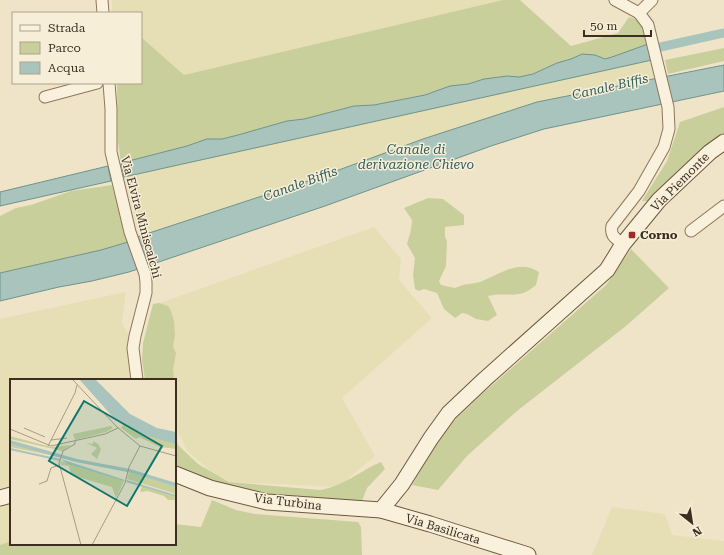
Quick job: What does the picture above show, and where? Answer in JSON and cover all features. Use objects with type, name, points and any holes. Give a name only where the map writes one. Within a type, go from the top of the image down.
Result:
[{"type":"street","points":[[102,0],[103,12]]},
{"type":"street","points":[[615,0],[639,13],[648,25],[668,108],[669,129],[664,147],[639,191],[612,226],[611,232],[613,237],[622,244]]},
{"type":"street","points":[[639,13],[652,0]]},
{"type":"street","points":[[45,97],[94,84]]},
{"type":"street","name":"Via Elvira Miniscalchi","points":[[109,84],[111,109],[111,152],[130,232],[145,274],[146,282],[146,293],[135,336],[134,348],[137,379]]},
{"type":"street","name":"Via Piemonte","points":[[381,510],[402,484],[431,438],[449,413],[607,270],[622,244],[659,200],[710,152],[724,142]]},
{"type":"street","points":[[690,231],[724,206]]},
{"type":"street","name":"Via Turbina","points":[[176,474],[210,488],[266,502],[381,510]]},
{"type":"street","points":[[0,498],[10,495]]},
{"type":"street","name":"Via Basilicata","points":[[381,510],[528,555]]},
{"type":"shaded area","points":[[112,0],[503,0],[184,75],[142,38],[142,12],[112,11]]},
{"type":"shaded area","points":[[652,60],[657,79],[537,102],[423,139],[317,178],[140,236],[124,177]]},
{"type":"shaded area","points":[[374,227],[401,259],[399,280],[432,318],[342,398],[375,456],[338,487],[231,482],[212,472],[187,451],[178,433],[176,419],[176,379],[171,379],[160,303]]},
{"type":"shaded area","points":[[126,292],[122,323],[130,337],[129,360],[132,379],[10,379],[10,488],[0,492],[0,319]]},
{"type":"shaded area","points":[[10,504],[10,541],[0,545],[0,507]]},
{"type":"shaded area","points":[[612,507],[665,514],[672,535],[724,541],[724,555],[592,555]]},
{"type":"green space","points":[[503,0],[520,0],[571,46],[618,33],[629,17],[639,20],[648,44],[605,59],[595,55],[582,54],[533,74],[519,77],[507,76],[484,79],[468,84],[450,86],[425,95],[374,105],[354,106],[304,119],[287,121],[222,139],[207,139],[187,146],[121,163],[118,142],[117,84],[142,84],[142,38],[184,75]]},
{"type":"green space","points":[[724,48],[724,61],[668,74],[665,60]]},
{"type":"green space","points":[[724,107],[724,138],[655,201],[642,201],[667,161],[680,122]]},
{"type":"green space","points":[[112,185],[128,242],[101,250],[0,273],[0,216],[16,208],[31,205],[71,191]]},
{"type":"green space","points":[[428,198],[443,199],[464,215],[464,225],[445,227],[445,237],[447,241],[446,266],[439,281],[441,285],[455,288],[480,282],[509,269],[524,267],[532,268],[539,272],[536,285],[524,293],[488,296],[497,315],[488,321],[476,319],[462,313],[455,318],[444,309],[437,293],[424,289],[419,291],[415,289],[413,275],[415,258],[407,244],[412,220],[404,208]]},
{"type":"green space","points":[[631,249],[669,288],[626,326],[517,411],[467,456],[438,490],[412,485],[445,429],[482,394],[606,285]]},
{"type":"green space","points":[[159,303],[168,306],[174,321],[175,335],[173,347],[176,353],[173,370],[174,379],[145,379],[142,360],[143,343],[153,304]]},
{"type":"green space","points":[[176,439],[178,445],[198,464],[229,482],[320,490],[344,482],[381,462],[385,469],[367,488],[360,506],[257,498],[176,468]]},
{"type":"green space","points":[[212,500],[236,510],[255,514],[358,522],[361,527],[362,555],[0,555],[0,545],[10,541],[10,545],[176,545],[176,524],[201,527]]},
{"type":"water","points":[[648,44],[652,60],[124,177],[121,163],[187,146],[207,139],[222,139],[287,121],[304,119],[354,106],[374,105],[425,95],[450,86],[468,84],[484,79],[507,76],[519,77],[533,74],[582,54],[595,55],[605,59]]},
{"type":"water","name":"Canale di derivazione Chievo","points":[[724,65],[724,91],[544,129],[491,146],[325,206],[129,272],[0,301],[0,273],[101,250],[128,242],[140,236],[317,178],[423,139],[537,102]]},
{"type":"water","points":[[108,166],[111,181],[0,206],[0,192]]},
{"type":"waterway","points":[[647,50],[724,33]]},
{"type":"place","name":"Corno","points":[[632,235]]},
{"type":"water label","name":"Canale Biffis","points":[[610,86]]},
{"type":"water label","name":"Canale Biffis","points":[[300,183]]}]
